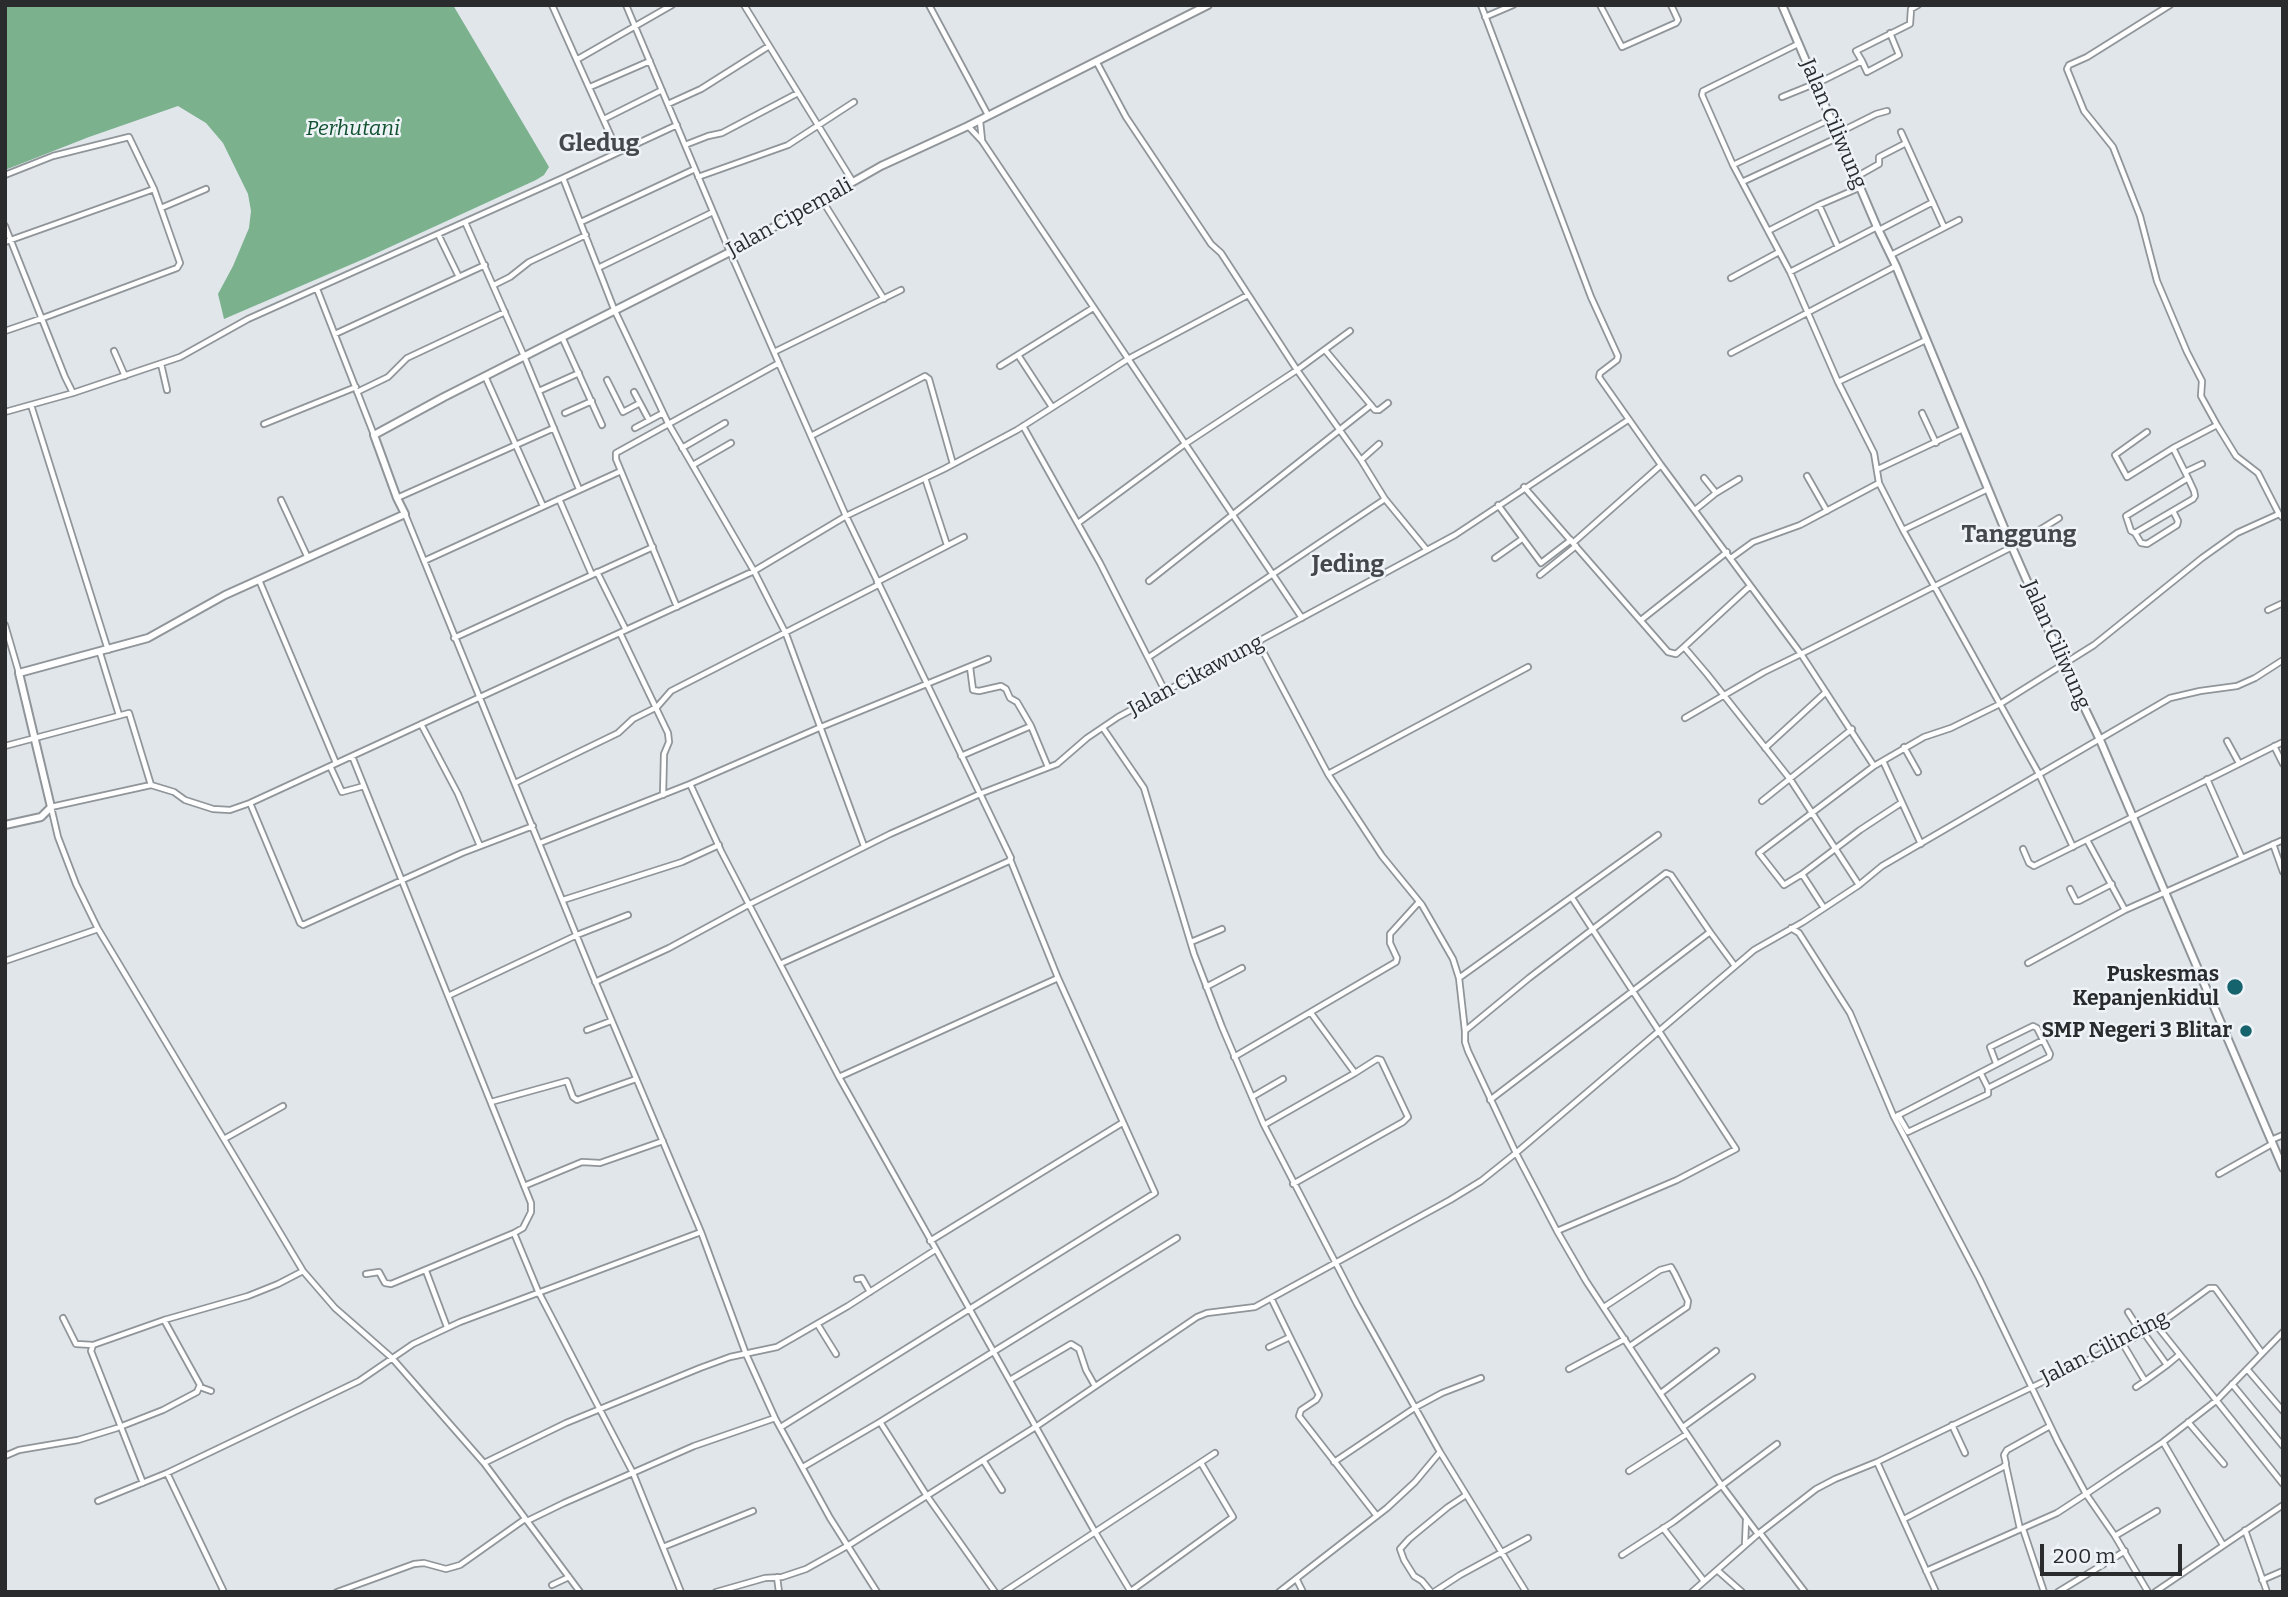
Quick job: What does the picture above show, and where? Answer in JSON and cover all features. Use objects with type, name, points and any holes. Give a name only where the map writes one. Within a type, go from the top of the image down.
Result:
[{"type":"main road","name":"Jalan Cipemali","points":[[374,435],[614,309],[730,252],[881,166],[968,126],[1208,5]]},
{"type":"main road","name":"Jalan Ciliwung","points":[[1782,5],[1896,266],[2012,547],[2099,740],[2283,1168]]},
{"type":"main road","points":[[5,825],[41,817],[51,807],[19,673],[108,651],[152,636],[190,613],[405,514],[374,435]]},
{"type":"street","points":[[552,5],[618,152]]},
{"type":"street","points":[[626,5],[730,252],[846,516],[961,756],[982,793],[1058,978],[1155,1193],[781,1427]]},
{"type":"street","points":[[578,59],[672,5]]},
{"type":"street","points":[[744,5],[853,183]]},
{"type":"street","points":[[929,5],[988,115]]},
{"type":"street","points":[[1481,5],[1583,276],[1603,327],[1618,356],[1618,360],[1600,373],[1599,377],[1661,466],[1801,654],[1874,766]]},
{"type":"street","points":[[1485,17],[1513,5]]},
{"type":"street","points":[[1600,5],[1621,47],[1674,25],[1678,20],[1671,5]]},
{"type":"street","points":[[1901,803],[1784,885],[1759,853],[1874,766],[1924,737],[1951,728],[2000,704],[2064,665],[2094,645],[2237,533],[2281,516],[2258,472],[2236,456],[2201,396],[2202,381],[2157,281],[2140,216],[2113,147],[2084,111],[2067,66],[2087,57],[2170,5]]},
{"type":"street","points":[[1890,33],[1899,55],[1865,73],[1856,49],[1890,33],[1910,24],[1911,9],[1915,6]]},
{"type":"street","points":[[1798,44],[1702,93],[1733,165],[1790,272],[1838,382],[1874,453],[1879,483],[2039,774],[2073,847]]},
{"type":"street","points":[[668,104],[701,89],[769,46]]},
{"type":"street","points":[[590,87],[650,61]]},
{"type":"street","points":[[1096,61],[1126,117],[1210,244],[1221,253],[1385,499],[1426,549]]},
{"type":"street","points":[[1782,97],[1862,61]]},
{"type":"street","points":[[604,119],[662,90]]},
{"type":"street","points":[[685,145],[722,133],[798,93]]},
{"type":"street","points":[[698,177],[788,145],[854,102]]},
{"type":"street","points":[[1742,182],[1876,114],[1887,111]]},
{"type":"street","points":[[1733,165],[1831,119]]},
{"type":"street","points":[[980,120],[982,141]]},
{"type":"street","points":[[5,412],[74,393],[180,357],[248,319],[677,125]]},
{"type":"street","points":[[968,126],[982,141],[1302,618]]},
{"type":"street","points":[[1902,132],[1944,227]]},
{"type":"street","points":[[5,175],[53,156],[128,137],[132,140],[154,189],[180,263],[179,266],[5,331]]},
{"type":"street","points":[[1856,177],[1879,164],[1880,157],[1906,143]]},
{"type":"street","points":[[581,222],[695,169]]},
{"type":"street","points":[[563,178],[614,309],[663,413],[754,571],[786,634],[864,846]]},
{"type":"street","points":[[1768,231],[1861,187]]},
{"type":"street","points":[[8,241],[154,189]]},
{"type":"street","points":[[161,208],[206,189]]},
{"type":"street","points":[[822,200],[884,299]]},
{"type":"street","points":[[1790,272],[1933,202]]},
{"type":"street","points":[[1819,205],[1838,247]]},
{"type":"street","points":[[598,268],[713,212]]},
{"type":"street","points":[[1891,255],[1959,220]]},
{"type":"street","points":[[466,222],[579,489]]},
{"type":"street","points":[[5,226],[8,241],[74,393]]},
{"type":"street","points":[[438,234],[459,277]]},
{"type":"street","points":[[494,285],[529,262],[586,236]]},
{"type":"street","points":[[1731,278],[1779,252]]},
{"type":"street","points":[[335,334],[485,265]]},
{"type":"street","points":[[1731,353],[1896,266]]},
{"type":"street","points":[[317,289],[374,435]]},
{"type":"street","points":[[774,352],[901,290]]},
{"type":"street","points":[[580,1592],[484,1463],[392,1358],[335,1308],[303,1271],[98,929],[76,884],[58,836],[51,807],[151,785],[213,809],[224,810],[250,803],[754,571],[846,516],[953,464],[1023,426],[1128,359],[1248,295]]},
{"type":"street","points":[[1000,366],[1093,308]]},
{"type":"street","points":[[264,424],[388,377],[407,358],[505,312]]},
{"type":"street","points":[[1078,523],[1185,444],[1297,370],[1350,331]]},
{"type":"street","points":[[562,336],[602,425]]},
{"type":"street","points":[[1838,382],[1926,340]]},
{"type":"street","points":[[1325,349],[1377,411],[1388,403]]},
{"type":"street","points":[[114,351],[125,376]]},
{"type":"street","points":[[1018,355],[1052,407]]},
{"type":"street","points":[[677,607],[615,456],[617,452],[668,423],[779,363]]},
{"type":"street","points":[[161,364],[167,390]]},
{"type":"street","points":[[539,391],[579,373]]},
{"type":"street","points":[[485,376],[544,506]]},
{"type":"street","points":[[811,436],[925,376],[929,379],[953,464]]},
{"type":"street","points":[[607,380],[623,412],[640,403]]},
{"type":"street","points":[[634,392],[649,421]]},
{"type":"street","points":[[565,413],[592,401]]},
{"type":"street","points":[[31,405],[108,651]]},
{"type":"street","points":[[1150,580],[1371,405]]},
{"type":"street","points":[[635,428],[663,413]]},
{"type":"street","points":[[1922,413],[1936,443]]},
{"type":"street","name":"Jalan Cikawung","points":[[595,982],[669,948],[864,846],[982,793],[1062,761],[1083,741],[1166,691],[1454,535],[1628,420]]},
{"type":"street","points":[[682,447],[725,423]]},
{"type":"street","points":[[2147,432],[2115,455],[2127,477],[2217,425]]},
{"type":"street","points":[[1023,426],[1078,523],[1166,691]]},
{"type":"street","points":[[397,498],[554,428]]},
{"type":"street","points":[[1878,470],[1963,429]]},
{"type":"street","points":[[693,465],[731,443]]},
{"type":"street","points":[[1361,460],[1379,444]]},
{"type":"street","points":[[2135,533],[2196,496],[2173,448]]},
{"type":"street","points":[[2185,472],[2202,464]]},
{"type":"street","points":[[1540,575],[1661,466]]},
{"type":"street","points":[[424,561],[621,471]]},
{"type":"street","points":[[1807,476],[1827,511]]},
{"type":"street","points":[[925,478],[947,545]]},
{"type":"street","points":[[1704,478],[1716,493]]},
{"type":"street","points":[[2173,511],[2177,525],[2147,544],[2141,544],[2131,531],[2126,516],[2188,478]]},
{"type":"street","points":[[1695,510],[1739,479]]},
{"type":"street","points":[[1731,558],[1753,542],[1784,532],[1879,483]]},
{"type":"street","points":[[1524,487],[1668,652],[1676,653],[1684,647],[1750,586]]},
{"type":"street","points":[[1903,530],[1988,489]]},
{"type":"street","points":[[559,499],[623,631],[669,738],[664,754],[663,795]]},
{"type":"street","points":[[1149,657],[1385,499]]},
{"type":"street","points":[[281,500],[308,558]]},
{"type":"street","points":[[1498,505],[1541,563],[1574,543]]},
{"type":"street","points":[[405,514],[611,1021],[702,1232],[746,1354],[775,1418],[830,1518],[877,1592]]},
{"type":"street","points":[[1685,718],[1764,671],[2012,547],[2059,518]]},
{"type":"street","points":[[515,783],[618,733],[633,719],[657,707],[671,691],[786,634],[964,537]]},
{"type":"street","points":[[1495,558],[1522,539]]},
{"type":"street","points":[[454,638],[653,547]]},
{"type":"street","points":[[1641,620],[1727,552]]},
{"type":"street","points":[[259,580],[342,792],[364,786]]},
{"type":"street","points":[[2268,610],[2283,603]]},
{"type":"street","points":[[5,625],[19,673]]},
{"type":"street","points":[[1258,642],[1328,774],[1382,856],[1419,902],[1453,959],[1468,1051],[1516,1153],[1557,1231],[1722,1486],[1805,1592]]},
{"type":"street","points":[[1684,647],[1790,779],[1859,885]]},
{"type":"street","points":[[100,653],[120,715]]},
{"type":"street","points":[[540,843],[690,784],[988,659]]},
{"type":"street","points":[[716,1592],[806,1569],[849,1545],[1037,1426],[1197,1317],[1207,1313],[1250,1308],[1450,1200],[1481,1181],[1516,1153],[1754,950],[1803,922],[1859,885],[1882,866],[2170,698],[2237,686],[2283,660]]},
{"type":"street","points":[[970,667],[973,690],[1001,686],[1010,698],[1017,702],[1031,726],[1048,768]]},
{"type":"street","points":[[1328,774],[1528,667]]},
{"type":"street","points":[[1765,748],[1826,692]]},
{"type":"street","points":[[5,746],[130,714],[151,785]]},
{"type":"street","points":[[421,724],[458,794],[480,846]]},
{"type":"street","points":[[961,756],[1031,726]]},
{"type":"street","points":[[1103,728],[1144,788],[1206,987],[1264,1125],[1334,1262],[1440,1452],[1526,1592]]},
{"type":"street","points":[[1762,801],[1852,729]]},
{"type":"street","points":[[2227,741],[2239,763]]},
{"type":"street","points":[[2022,849],[2032,866],[2283,742]]},
{"type":"street","points":[[2274,746],[2283,764]]},
{"type":"street","points":[[1904,747],[1918,772]]},
{"type":"street","points":[[352,756],[531,1203],[529,1220],[523,1228],[426,1271],[388,1285],[379,1272],[366,1273]]},
{"type":"street","points":[[1883,761],[1922,844]]},
{"type":"street","points":[[2207,779],[2242,858]]},
{"type":"street","points":[[690,784],[839,1077],[1129,1591],[1233,1517],[1201,1463]]},
{"type":"street","points":[[250,803],[301,924],[343,908],[480,846],[533,826]]},
{"type":"street","points":[[1458,978],[1658,835]]},
{"type":"street","points":[[2087,840],[2125,910]]},
{"type":"street","points":[[2028,963],[2125,910],[2283,840]]},
{"type":"street","points":[[2273,844],[2283,872]]},
{"type":"street","points":[[563,900],[682,862],[719,845]]},
{"type":"street","points":[[780,964],[1010,859]]},
{"type":"street","points":[[1465,1031],[1668,873],[1735,966]]},
{"type":"street","points":[[1802,874],[1824,908]]},
{"type":"street","points":[[2070,889],[2076,901],[2079,901],[2112,884]]},
{"type":"street","points":[[1557,1231],[1684,1176],[1736,1149],[1572,898]]},
{"type":"street","points":[[1234,1057],[1396,962],[1398,958],[1390,943],[1390,934],[1419,902]]},
{"type":"street","points":[[448,996],[577,935],[628,915]]},
{"type":"street","points":[[1799,933],[1803,922]]},
{"type":"street","points":[[1790,928],[1799,933],[1850,1013],[1896,1116],[1979,1278],[2050,1426],[2086,1494],[2148,1592]]},
{"type":"street","points":[[5,961],[98,929]]},
{"type":"street","points":[[1191,942],[1222,929]]},
{"type":"street","points":[[1490,1100],[1710,932]]},
{"type":"street","points":[[1206,987],[1242,968]]},
{"type":"street","points":[[839,1077],[1058,978]]},
{"type":"street","points":[[1311,1013],[1355,1073]]},
{"type":"street","points":[[587,1030],[611,1021]]},
{"type":"street","points":[[1990,1087],[2049,1057],[2050,1054],[2037,1028],[2033,1026],[1990,1047],[1996,1063]]},
{"type":"street","points":[[1896,1116],[2042,1040]]},
{"type":"street","points":[[1264,1125],[1377,1059],[1381,1060],[1407,1113],[1406,1119],[1293,1184]]},
{"type":"street","points":[[1896,1116],[1906,1131],[1911,1132],[1988,1094],[1990,1087],[1983,1073]]},
{"type":"street","points":[[491,1102],[567,1081],[573,1097],[577,1100],[636,1079]]},
{"type":"street","points":[[1252,1097],[1283,1079]]},
{"type":"street","points":[[224,1139],[283,1106]]},
{"type":"street","points":[[930,1241],[1122,1123]]},
{"type":"street","points":[[2219,1174],[2283,1135]]},
{"type":"street","points":[[524,1186],[582,1162],[600,1163],[663,1141]]},
{"type":"street","points":[[98,1501],[167,1473],[359,1381],[413,1344],[447,1327],[702,1232]]},
{"type":"street","points":[[514,1233],[538,1291],[633,1473],[681,1592]]},
{"type":"street","points":[[803,1466],[880,1422],[1177,1238]]},
{"type":"street","points":[[484,1463],[601,1409],[730,1357],[777,1348],[935,1250]]},
{"type":"street","points":[[1604,1307],[1666,1267],[1671,1267],[1688,1301],[1687,1307],[1630,1346]]},
{"type":"street","points":[[63,1318],[76,1344],[93,1345],[164,1320],[248,1296],[303,1271]]},
{"type":"street","points":[[426,1271],[447,1327]]},
{"type":"street","points":[[856,1279],[862,1278],[870,1292]]},
{"type":"street","name":"Jalan Cilincing","points":[[1692,1592],[1806,1495],[2032,1385],[2123,1344],[2157,1326],[2212,1287],[2262,1353]]},
{"type":"street","points":[[1271,1298],[1319,1395],[1316,1401],[1298,1414],[1377,1516]]},
{"type":"street","points":[[2129,1312],[2167,1365]]},
{"type":"street","points":[[164,1320],[200,1387],[211,1391]]},
{"type":"street","points":[[818,1325],[836,1354]]},
{"type":"street","points":[[2157,1326],[2283,1484]]},
{"type":"street","points":[[1926,1571],[2057,1513],[2086,1494],[2163,1442],[2217,1401],[2283,1332]]},
{"type":"street","points":[[1269,1347],[1290,1338]]},
{"type":"street","points":[[1569,1369],[1625,1339]]},
{"type":"street","points":[[1010,1380],[1071,1344],[1079,1349],[1095,1386]]},
{"type":"street","points":[[2123,1344],[2145,1381]]},
{"type":"street","points":[[93,1345],[91,1351],[143,1483]]},
{"type":"street","points":[[1661,1393],[1716,1351]]},
{"type":"street","points":[[2136,1387],[2179,1355]]},
{"type":"street","points":[[2247,1369],[2283,1411]]},
{"type":"street","points":[[1683,1427],[1752,1377]]},
{"type":"street","points":[[1334,1462],[1416,1407],[1442,1393],[1481,1378]]},
{"type":"street","points":[[2232,1384],[2283,1446]]},
{"type":"street","points":[[5,1456],[19,1450],[78,1440],[120,1427],[172,1405],[197,1392],[200,1387]]},
{"type":"street","points":[[337,1592],[414,1564],[424,1563],[446,1569],[460,1565],[526,1520],[694,1446],[775,1418]]},
{"type":"street","points":[[880,1422],[927,1496],[995,1592]]},
{"type":"street","points":[[2188,1423],[2224,1464]]},
{"type":"street","points":[[1952,1425],[1965,1453]]},
{"type":"street","points":[[2044,1592],[2022,1529],[2004,1455],[2007,1450],[2050,1426]]},
{"type":"street","points":[[1629,1471],[1687,1434]]},
{"type":"street","points":[[2163,1442],[2223,1545]]},
{"type":"street","points":[[1622,1555],[1664,1528],[1777,1444]]},
{"type":"street","points":[[1279,1592],[1407,1490],[1440,1452]]},
{"type":"street","points":[[1004,1592],[1215,1453]]},
{"type":"street","points":[[983,1460],[1002,1490]]},
{"type":"street","points":[[1877,1462],[1936,1592]]},
{"type":"street","points":[[1904,1519],[2006,1465]]},
{"type":"street","points":[[167,1473],[224,1592]]},
{"type":"street","points":[[1466,1495],[1409,1539],[1401,1549],[1414,1576],[1432,1592],[1528,1538]]},
{"type":"street","points":[[2155,1592],[2283,1505]]},
{"type":"street","points":[[663,1546],[753,1511]]},
{"type":"street","points":[[2115,1536],[2157,1511]]},
{"type":"street","points":[[1745,1546],[1746,1520]]},
{"type":"street","points":[[1664,1528],[1704,1581]]},
{"type":"street","points":[[2245,1530],[2267,1592]]},
{"type":"street","points":[[2058,1592],[2124,1551]]},
{"type":"street","points":[[1717,1570],[1742,1592]]},
{"type":"street","points":[[2262,1580],[2283,1571]]},
{"type":"street","points":[[552,1585],[569,1577]]},
{"type":"street","points":[[779,1592],[780,1577]]},
{"type":"street","points":[[1297,1580],[1303,1592]]},
{"type":"green space","name":"Perhutani","points":[[5,5],[453,5],[549,167],[544,175],[536,180],[224,319],[218,294],[249,228],[251,211],[248,194],[223,143],[206,123],[178,106],[5,170]]},
{"type":"place","name":"Puskesmas Kepanjenkidul","points":[[2235,987]]},
{"type":"place","name":"SMP Negeri 3 Blitar","points":[[2246,1031]]},
{"type":"district","name":"Gledug","points":[[599,144]]},
{"type":"district","name":"Tanggung","points":[[2019,535]]},
{"type":"district","name":"Jeding","points":[[1348,565]]}]
